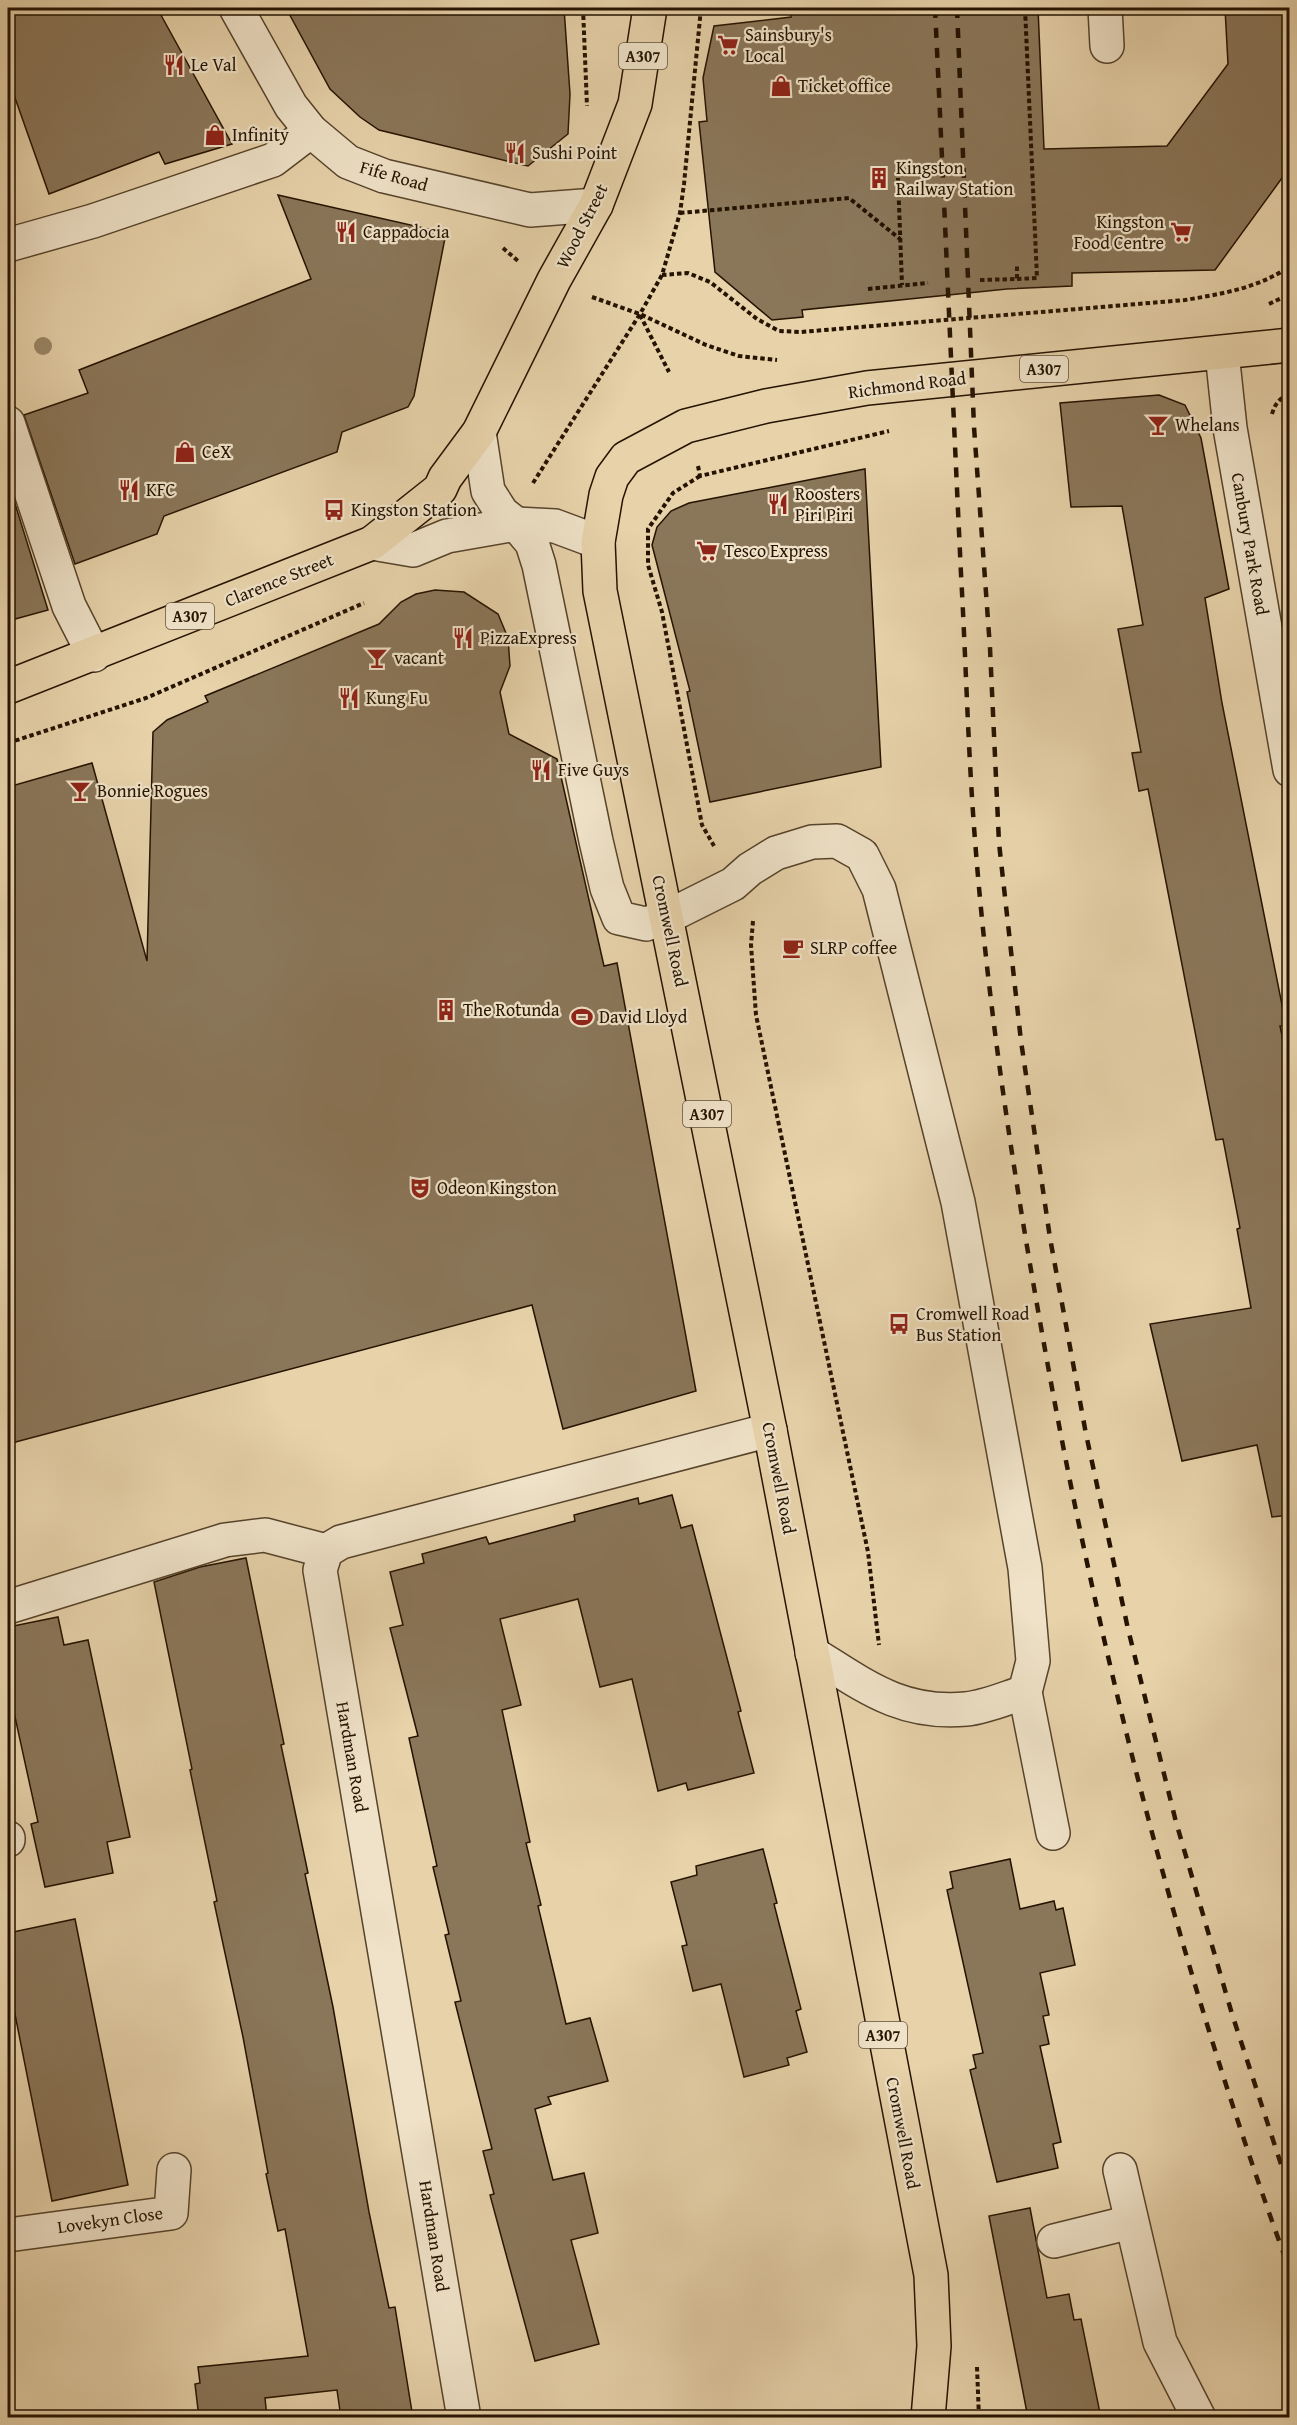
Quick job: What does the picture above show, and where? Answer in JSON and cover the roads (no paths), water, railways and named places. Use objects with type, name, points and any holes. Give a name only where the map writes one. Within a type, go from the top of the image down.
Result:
[{"type":"main road","name":"Wood Street","points":[[479,432],[554,280],[596,205],[635,104],[650,8]]},
{"type":"main road","name":"Richmond Road","points":[[598,542],[606,495],[612,477],[626,458],[686,426],[766,406],[867,388],[1290,345]]},
{"type":"main road","name":"Clarence Street","points":[[8,687],[94,655],[372,543],[440,489],[445,478],[479,432]]},
{"type":"main road","name":"Cromwell Road","points":[[598,542],[600,591],[770,1430],[931,2275],[934,2346],[928,2418]]},
{"type":"street","name":"Fife Road","points":[[236,8],[291,106],[310,132],[348,162],[384,176],[530,210],[596,205]]},
{"type":"street","points":[[1105,8],[1107,46]]},
{"type":"street","points":[[8,245],[93,221],[244,171],[273,160],[310,132]]},
{"type":"street","name":"Canbury Park Road","points":[[1222,353],[1230,428],[1290,770]]},
{"type":"street","points":[[8,423],[69,606],[94,655]]},
{"type":"street","points":[[479,432],[488,491],[502,513],[516,524],[532,543],[539,565],[596,841],[607,888],[619,918],[646,924],[667,917],[733,884],[750,869],[776,853],[812,842],[837,841],[862,855],[879,889],[958,1202],[1025,1568],[1033,1661],[1025,1692],[1053,1833]]},
{"type":"street","points":[[372,543],[413,550],[447,536],[516,524],[555,526],[598,542]]},
{"type":"street","points":[[8,1607],[225,1540],[265,1535],[326,1551],[341,1542],[770,1430]]},
{"type":"street","name":"Hardman Road","points":[[326,1551],[320,1570],[464,2418]]},
{"type":"street","points":[[812,1653],[872,1691],[922,1709],[968,1709],[1025,1692]]},
{"type":"street","name":"Lovekyn Close","points":[[8,2235],[171,2212],[174,2170]]},
{"type":"street","points":[[1120,2170],[1160,2342],[1199,2418]]},
{"type":"street","points":[[1054,2241],[1131,2222]]},
{"type":"railway","points":[[935,8],[973,807],[987,967],[1012,1156],[1066,1462],[1117,1696],[1147,1813],[1213,2044],[1290,2271]]},
{"type":"railway","points":[[957,8],[974,427],[990,648],[999,843],[1021,1041],[1050,1238],[1086,1434],[1128,1629],[1176,1822],[1232,2014],[1290,2192]]},
{"type":"place","name":"Sainsbury's Local","points":[[728,45]]},
{"type":"place","name":"Le Val","points":[[174,65]]},
{"type":"place","name":"Ticket office","points":[[781,86]]},
{"type":"place","name":"Infinity","points":[[215,135]]},
{"type":"place","name":"Sushi Point","points":[[515,153]]},
{"type":"place","name":"Kingston Railway Station","points":[[879,178]]},
{"type":"place","name":"Cappadocia","points":[[346,232]]},
{"type":"place","name":"Kingston Food Centre","points":[[1181,232]]},
{"type":"place","name":"Whelans","points":[[1158,425]]},
{"type":"place","name":"CeX","points":[[185,452]]},
{"type":"place","name":"KFC","points":[[129,490]]},
{"type":"place","name":"Roosters Piri Piri","points":[[778,504]]},
{"type":"place","name":"Kingston Station","points":[[334,510]]},
{"type":"place","name":"Tesco Express","points":[[707,551]]},
{"type":"place","name":"PizzaExpress","points":[[463,638]]},
{"type":"place","name":"vacant","points":[[377,658]]},
{"type":"place","name":"Kung Fu","points":[[349,698]]},
{"type":"place","name":"Five Guys","points":[[541,770]]},
{"type":"place","name":"Bonnie Rogues","points":[[80,791]]},
{"type":"place","name":"SLRP coffee","points":[[793,948]]},
{"type":"place","name":"The Rotunda","points":[[446,1010]]},
{"type":"place","name":"David Lloyd","points":[[582,1017]]},
{"type":"place","name":"Odeon Kingston","points":[[420,1188]]},
{"type":"place","name":"Cromwell Road Bus Station","points":[[899,1324]]}]
